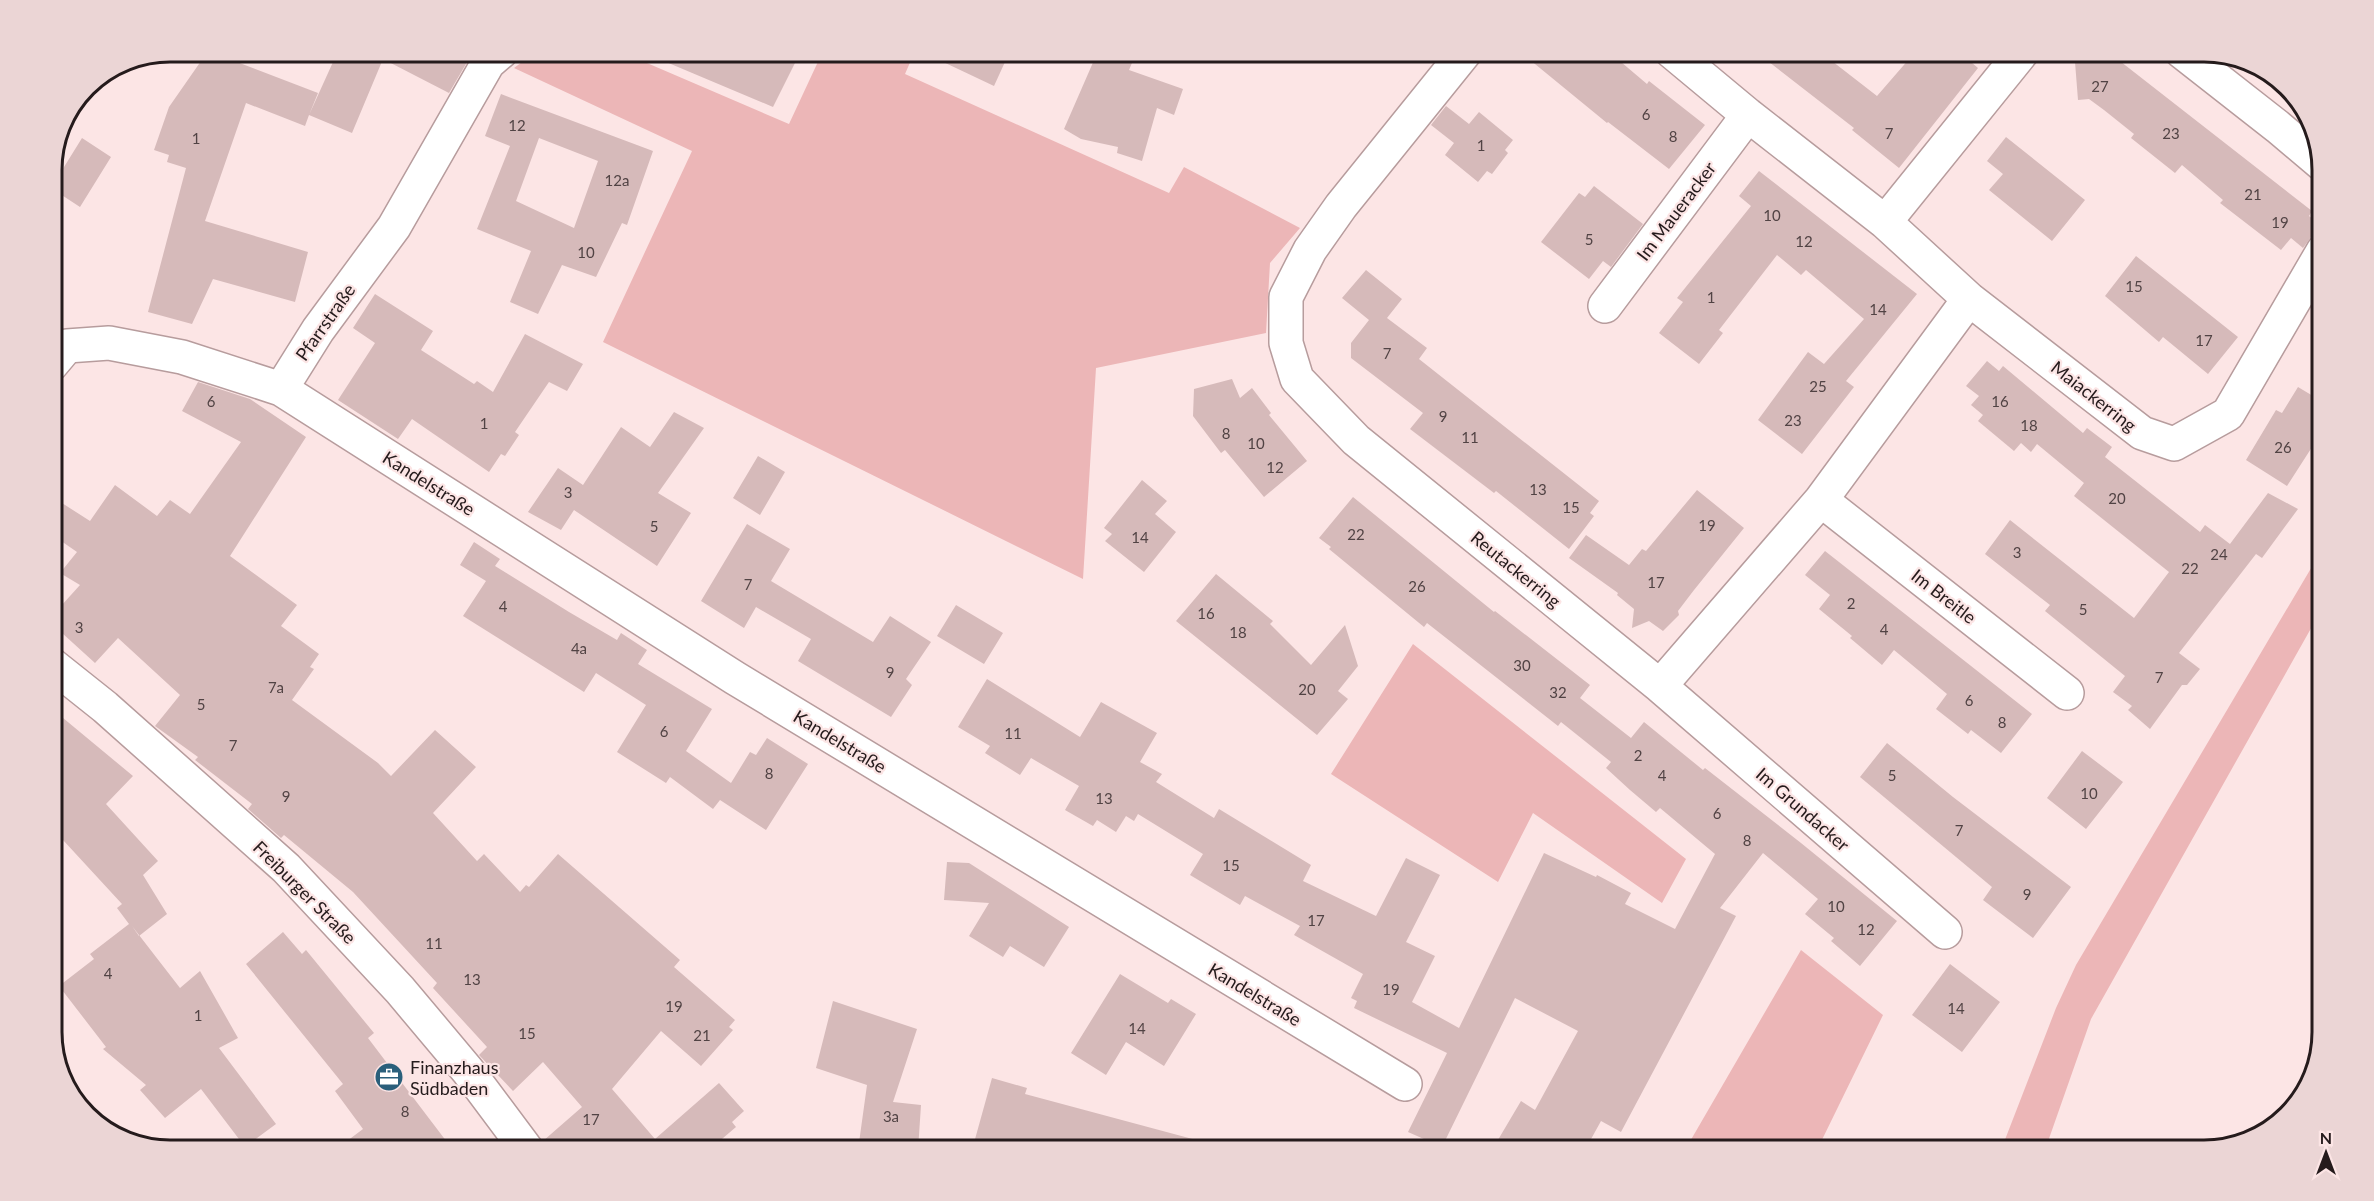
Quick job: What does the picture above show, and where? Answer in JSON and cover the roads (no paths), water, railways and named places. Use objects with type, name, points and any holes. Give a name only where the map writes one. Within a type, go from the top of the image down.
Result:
[{"type":"street","name":"Pfarrstraße","points":[[281,388],[318,330],[394,226],[489,62]]},
{"type":"street","name":"Reutackerring","points":[[1457,62],[1341,206],[1310,250],[1286,297],[1286,343],[1297,379],[1356,440],[1660,686]]},
{"type":"street","name":"Maiackerring","points":[[1684,62],[1885,222],[1969,299],[2142,433],[2174,444],[2228,414],[2312,270]]},
{"type":"street","points":[[1885,222],[2013,62]]},
{"type":"street","points":[[2195,62],[2311,155]]},
{"type":"street","name":"Im Maueracker","points":[[1605,306],[1748,115]]},
{"type":"street","points":[[1660,686],[1821,500],[1969,299]]},
{"type":"street","points":[[62,352],[67,346],[109,343],[182,357],[281,388]]},
{"type":"street","name":"Kandelstraße","points":[[281,388],[735,678],[1405,1084]]},
{"type":"street","name":"Im Breitle","points":[[1821,500],[2067,693]]},
{"type":"street","name":"Freiburger Straße","points":[[62,673],[105,707],[286,868],[400,990],[468,1071],[520,1140]]},
{"type":"street","name":"Im Grundacker","points":[[1660,686],[1945,932]]},
{"type":"place","name":"Finanzhaus Südbaden","points":[[389,1077]]}]
